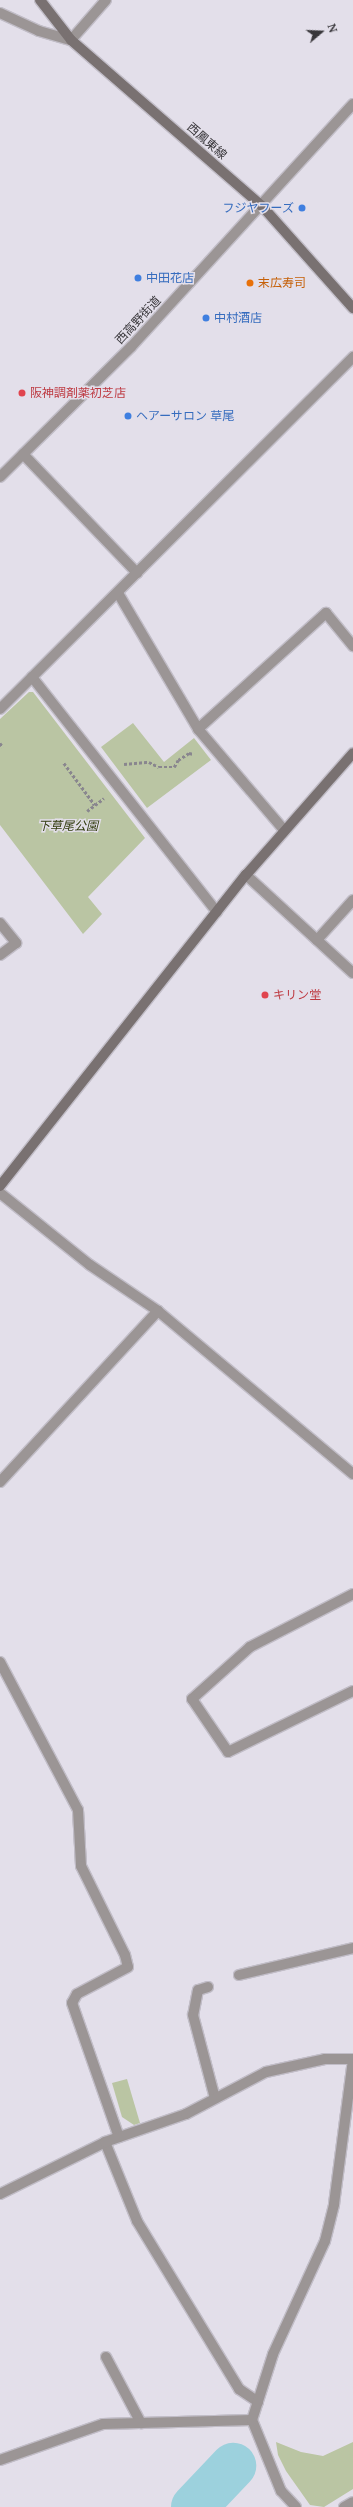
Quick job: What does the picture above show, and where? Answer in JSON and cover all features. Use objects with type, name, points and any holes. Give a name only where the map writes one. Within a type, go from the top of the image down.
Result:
[{"type":"street","name":"西鳳東線","points":[[40,0],[71,40],[262,206],[353,308]]},
{"type":"street","points":[[0,13],[39,31],[71,40],[106,0]]},
{"type":"street","name":"西高野街道","points":[[0,478],[131,347],[262,206],[353,104]]},
{"type":"street","points":[[0,709],[353,358]]},
{"type":"street","points":[[23,454],[138,573]]},
{"type":"street","points":[[118,592],[198,729],[284,830]]},
{"type":"street","points":[[198,729],[326,613],[353,646]]},
{"type":"street","points":[[32,677],[117,788],[217,912]]},
{"type":"street","points":[[0,1186],[246,875],[353,753]]},
{"type":"street","points":[[246,875],[353,973]]},
{"type":"street","points":[[317,940],[353,900]]},
{"type":"street","points":[[0,923],[16,943],[0,955]]},
{"type":"street","points":[[0,1193],[90,1265],[158,1311],[353,1474]]},
{"type":"street","points":[[0,1482],[158,1311]]},
{"type":"street","points":[[353,1594],[250,1647],[192,1699],[228,1752],[353,1691]]},
{"type":"street","points":[[0,1662],[78,1810],[81,1866],[125,1955],[128,1968],[77,1994],[72,2003],[118,2137]]},
{"type":"street","points":[[238,1975],[353,1948]]},
{"type":"street","points":[[208,1986],[198,1990],[193,2015],[215,2098]]},
{"type":"street","points":[[0,2194],[104,2142],[186,2114],[266,2072],[325,2059],[353,2060],[334,2204],[325,2241],[273,2354],[252,2420],[281,2491],[296,2507]]},
{"type":"street","points":[[104,2142],[137,2222],[239,2389],[258,2402]]},
{"type":"street","points":[[106,2357],[141,2423]]},
{"type":"street","points":[[0,2460],[103,2424],[252,2420]]},
{"type":"street","points":[[344,2507],[353,2502]]},
{"type":"path","points":[[0,743],[3,747]]},
{"type":"path","points":[[109,777],[124,764],[149,762],[159,767],[174,767],[178,760],[189,753],[197,755],[211,744]]},
{"type":"path","points":[[64,764],[96,805]]},
{"type":"path","points":[[87,812],[117,788]]},
{"type":"green space","name":"下草尾公園","points":[[29,692],[33,692],[145,838],[88,897],[102,914],[83,934],[0,825],[0,719]]},
{"type":"green space","points":[[133,723],[164,762],[194,738],[211,760],[147,808],[101,747]]},
{"type":"green space","points":[[127,2079],[140,2123],[134,2125],[122,2117],[112,2083]]},
{"type":"green space","points":[[276,2442],[301,2452],[323,2456],[353,2442],[353,2489],[324,2507],[310,2505],[286,2471],[278,2455]]},
{"type":"waterway","points":[[194,2507],[233,2466]]},
{"type":"place","name":"フジヤフーズ","points":[[302,208]]},
{"type":"place","name":"中田花店","points":[[138,278]]},
{"type":"place","name":"末広寿司","points":[[250,283]]},
{"type":"place","name":"中村酒店","points":[[206,318]]},
{"type":"place","name":"阪神調剤薬初芝店","points":[[22,393]]},
{"type":"place","name":"ヘアーサロン 草尾","points":[[128,416]]},
{"type":"place","name":"キリン堂","points":[[265,995]]}]
